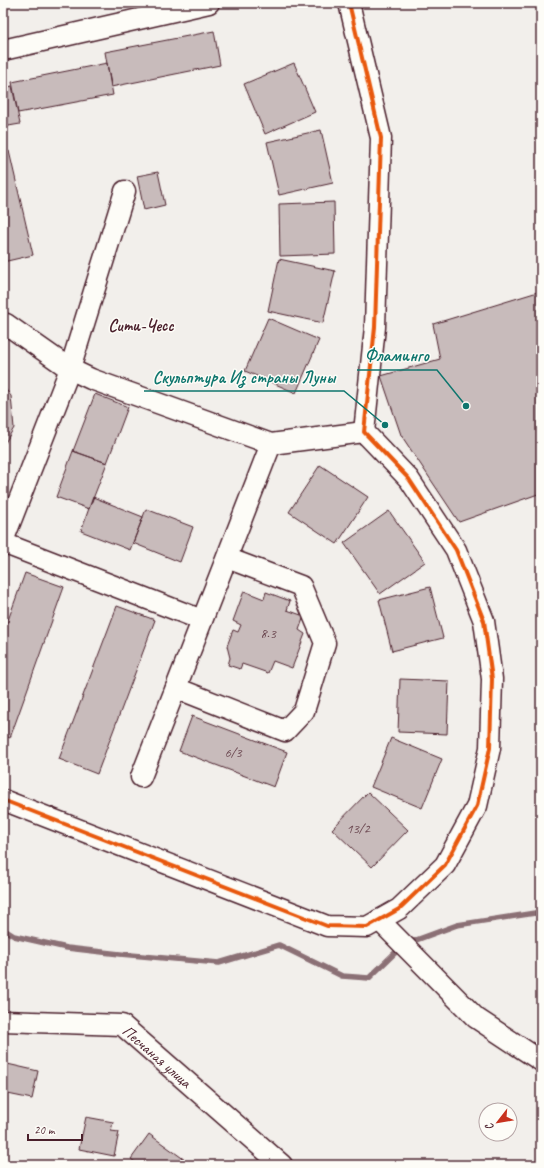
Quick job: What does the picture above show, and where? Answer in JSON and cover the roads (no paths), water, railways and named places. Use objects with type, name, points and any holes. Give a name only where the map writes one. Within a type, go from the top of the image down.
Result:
[{"type":"street","points":[[3,50],[209,3]]},
{"type":"street","points":[[3,800],[328,926],[367,927],[399,909],[445,865],[477,806],[490,748],[492,679],[484,621],[456,550],[409,479],[364,432],[375,327],[381,138],[348,3]]},
{"type":"street","points":[[125,191],[70,369],[3,542],[202,620]]},
{"type":"street","points":[[3,323],[70,369],[91,379],[270,444],[364,432]]},
{"type":"street","points":[[141,777],[270,444]]},
{"type":"street","points":[[176,688],[285,731],[304,711],[325,643],[301,586],[227,558]]},
{"type":"street","points":[[379,920],[476,1018],[541,1061]]},
{"type":"street","name":"Песчаная улица","points":[[3,1021],[122,1025],[282,1165]]},
{"type":"waterway","points":[[408,943],[457,925],[535,913],[541,914]]},
{"type":"waterway","points":[[3,929],[14,936],[67,948],[219,963],[279,945],[342,976],[369,978],[401,947]]},
{"type":"place","name":"Фламинго","points":[[466,406]]},
{"type":"place","name":"Скульптура Из страны Луны","points":[[385,425]]},
{"type":"district","name":"Сити-Чесс","points":[[141,325]]}]
